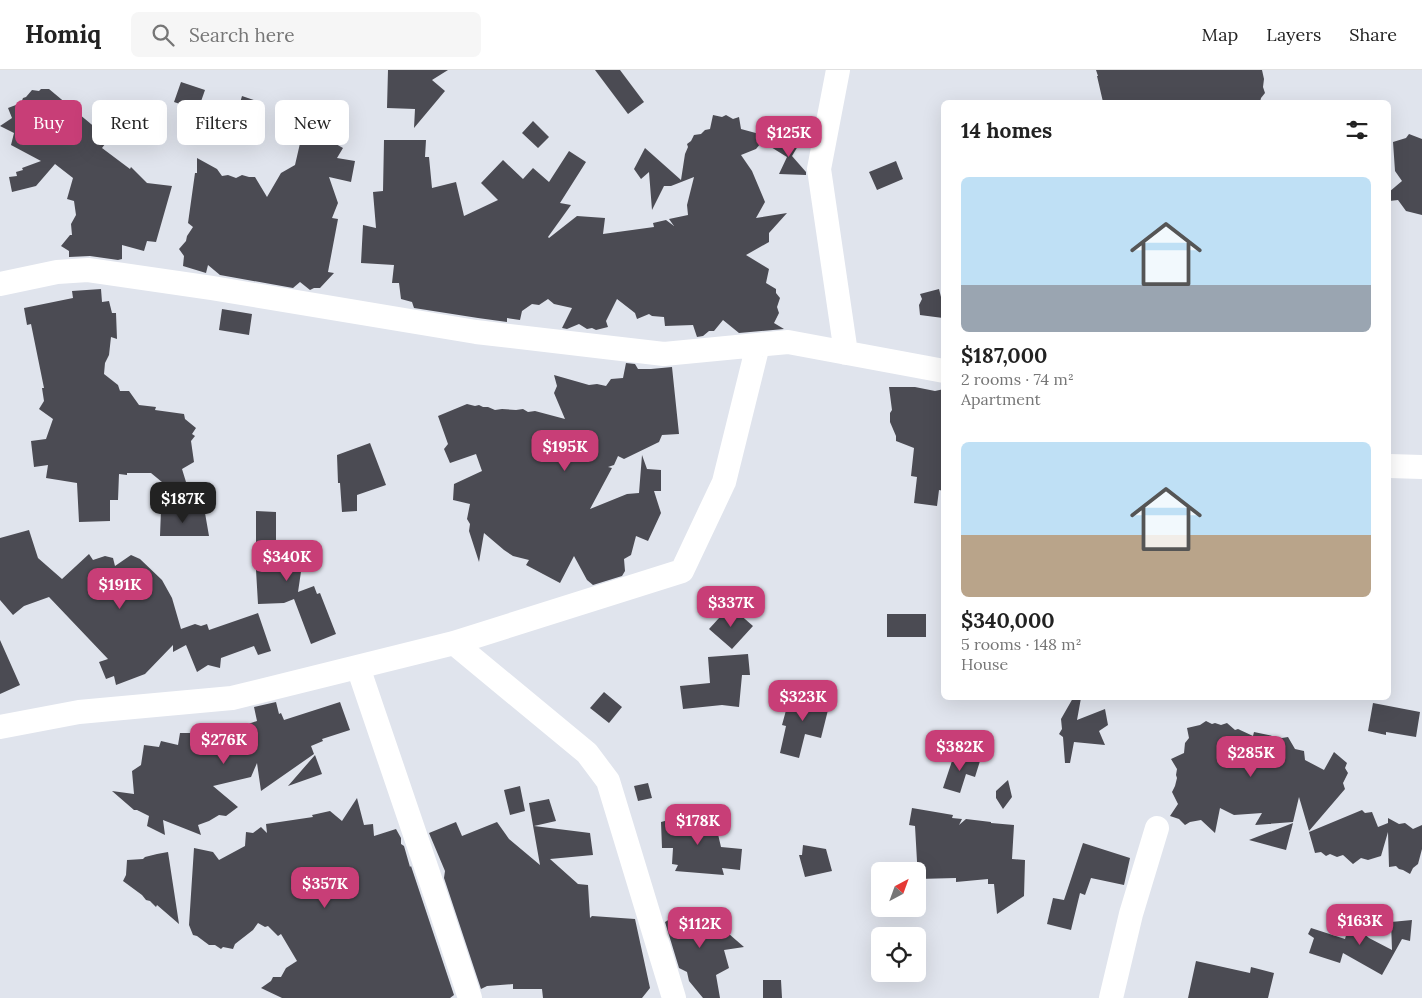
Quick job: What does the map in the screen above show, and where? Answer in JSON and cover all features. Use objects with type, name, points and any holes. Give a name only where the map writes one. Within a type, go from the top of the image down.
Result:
[{"type":"street","points":[[838,70],[819,169],[846,353]]},
{"type":"street","points":[[0,284],[57,272],[88,270],[212,288],[476,332],[664,354],[788,342],[941,370]]},
{"type":"street","points":[[0,727],[79,712],[232,698],[454,643],[682,571],[724,482],[758,345]]},
{"type":"street","points":[[1391,466],[1422,467]]},
{"type":"street","points":[[454,643],[587,753],[608,781],[674,998]]},
{"type":"street","points":[[358,667],[470,998]]},
{"type":"street","points":[[1111,998],[1131,914],[1157,828]]},
{"type":"building","points":[[388,70],[448,70],[432,80],[445,91],[414,128],[415,109],[387,108]]},
{"type":"building","points":[[595,70],[620,70],[644,102],[628,114]]},
{"type":"building","points":[[1096,70],[1262,70],[1265,93],[1260,100],[1103,100]]},
{"type":"building","points":[[181,82],[205,90],[202,100],[177,100],[177,103],[174,102]]},
{"type":"building","points":[[41,89],[49,89],[62,100],[22,100],[32,90],[39,91]]},
{"type":"building","points":[[242,96],[254,100],[241,100]]},
{"type":"building","points":[[15,105],[15,145],[82,145],[82,116],[92,125],[92,145],[104,145],[102,148],[130,169],[131,167],[147,183],[172,186],[156,242],[147,241],[144,251],[122,245],[122,259],[118,260],[90,256],[69,257],[69,251],[61,246],[72,235],[71,224],[76,215],[74,201],[67,199],[73,178],[55,164],[36,186],[12,192],[9,177],[17,176],[16,172],[23,170],[22,168],[41,161],[11,145],[14,133],[0,126],[12,118],[8,108]]},
{"type":"building","points":[[713,115],[722,117],[726,115],[733,119],[739,117],[741,129],[767,136],[756,149],[741,155],[752,171],[765,202],[756,218],[787,213],[769,233],[769,242],[746,255],[769,269],[766,283],[776,289],[776,293],[780,298],[777,307],[779,313],[774,323],[784,329],[739,333],[723,320],[714,331],[709,331],[703,336],[697,337],[693,325],[665,326],[664,317],[649,314],[637,319],[635,313],[617,299],[606,321],[608,327],[596,330],[592,328],[587,329],[579,324],[567,329],[562,328],[572,308],[554,304],[548,299],[539,305],[532,304],[522,311],[520,320],[507,318],[507,322],[478,318],[414,308],[412,302],[401,299],[399,283],[392,283],[394,265],[361,263],[363,225],[376,228],[373,192],[383,191],[384,140],[426,140],[425,157],[429,157],[432,188],[456,182],[464,216],[498,200],[481,183],[503,160],[523,179],[533,168],[549,182],[569,151],[586,162],[560,203],[571,205],[548,237],[577,216],[605,218],[603,234],[654,227],[653,223],[666,220],[674,226],[669,219],[688,215],[687,205],[694,177],[671,186],[664,186],[652,210],[649,172],[641,179],[634,169],[645,148],[681,180],[687,144],[694,135],[701,134],[705,130],[710,129]]},
{"type":"building","points":[[533,121],[549,137],[538,148],[522,133]]},
{"type":"building","points":[[1409,134],[1422,139],[1422,215],[1406,211],[1398,200],[1391,201],[1391,190],[1402,181],[1395,171],[1393,142],[1406,138]]},
{"type":"building","points":[[801,141],[792,156],[806,172],[806,175],[779,174],[787,157],[766,144]]},
{"type":"building","points":[[300,145],[338,145],[343,148],[337,158],[355,161],[351,182],[329,177],[338,203],[332,218],[338,219],[328,272],[334,273],[320,288],[310,290],[300,282],[293,288],[220,275],[208,265],[206,273],[183,266],[184,256],[179,249],[186,241],[193,227],[188,223],[195,173],[197,173],[197,158],[217,169],[222,176],[228,175],[236,178],[242,175],[255,177],[267,197],[281,173],[295,165]]},
{"type":"building","points":[[896,161],[903,179],[877,190],[869,172]]},
{"type":"building","points":[[101,289],[102,302],[109,301],[112,313],[116,313],[117,339],[111,337],[104,374],[118,385],[120,391],[129,391],[139,405],[156,407],[155,410],[184,414],[185,419],[196,428],[192,434],[195,436],[191,441],[194,462],[182,469],[186,482],[168,487],[151,473],[119,474],[118,500],[110,500],[110,521],[79,522],[77,483],[46,478],[48,465],[34,467],[31,441],[46,439],[53,419],[39,409],[44,401],[42,388],[44,388],[31,324],[27,325],[24,308],[73,298],[72,291]]},
{"type":"building","points":[[939,289],[941,318],[920,315],[919,305],[922,299],[920,294]]},
{"type":"building","points":[[222,309],[252,314],[249,335],[219,330]]},
{"type":"building","points":[[626,363],[635,364],[638,369],[672,367],[679,434],[662,435],[659,442],[624,459],[618,456],[614,465],[608,467],[612,468],[590,509],[627,494],[639,493],[642,455],[647,469],[661,470],[661,491],[654,491],[661,513],[648,541],[636,536],[631,555],[624,559],[625,571],[622,576],[593,585],[587,580],[574,556],[560,583],[526,565],[529,560],[513,556],[484,533],[479,562],[469,531],[470,524],[467,519],[470,504],[453,500],[454,484],[482,471],[476,454],[450,463],[444,449],[448,444],[438,416],[467,404],[479,405],[495,410],[523,409],[528,412],[535,411],[565,419],[554,393],[557,386],[554,375],[589,385],[606,386],[611,379],[623,378]]},
{"type":"building","points":[[889,387],[915,387],[935,391],[941,390],[941,490],[939,490],[937,506],[914,503],[917,477],[911,476],[914,448],[896,441],[896,436],[890,422],[892,410]]},
{"type":"building","points":[[370,443],[386,485],[357,495],[357,511],[342,512],[337,455]]},
{"type":"building","points":[[161,510],[205,513],[209,536],[160,536]]},
{"type":"building","points":[[256,511],[276,512],[276,561],[302,565],[298,592],[314,586],[317,594],[320,593],[336,634],[311,644],[294,599],[284,603],[258,604]]},
{"type":"building","points":[[29,530],[38,558],[62,579],[89,554],[93,560],[105,556],[113,558],[115,566],[131,555],[140,559],[162,580],[172,598],[181,629],[195,624],[201,626],[207,624],[209,630],[258,613],[271,651],[258,655],[254,646],[221,658],[220,668],[208,665],[197,672],[186,645],[173,652],[173,645],[145,674],[116,685],[114,676],[106,679],[99,662],[108,659],[49,597],[24,606],[13,615],[0,600],[0,538]]},
{"type":"building","points":[[730,606],[753,626],[732,649],[709,629]]},
{"type":"building","points":[[887,614],[926,614],[926,637],[887,637]]},
{"type":"building","points":[[0,640],[20,685],[0,694]]},
{"type":"building","points":[[748,654],[750,675],[742,675],[739,707],[722,705],[683,709],[680,686],[710,683],[708,657]]},
{"type":"building","points":[[604,692],[622,707],[609,723],[590,708]]},
{"type":"building","points":[[791,692],[830,702],[821,738],[805,734],[799,758],[780,753],[786,726],[782,725]]},
{"type":"building","points":[[1072,700],[1081,700],[1077,720],[1105,709],[1108,725],[1099,731],[1105,745],[1074,742],[1070,763],[1065,763],[1063,737],[1059,734],[1062,729],[1061,719]]},
{"type":"building","points":[[276,702],[279,714],[281,713],[284,720],[340,702],[350,730],[322,739],[323,741],[311,746],[314,754],[261,791],[257,763],[251,777],[213,786],[238,807],[226,816],[219,815],[198,825],[201,835],[163,820],[165,835],[147,826],[149,816],[134,810],[112,791],[134,794],[132,771],[141,765],[144,745],[159,747],[161,741],[178,745],[180,733],[250,733],[248,724],[257,721],[254,707]]},
{"type":"building","points":[[1373,703],[1420,712],[1416,737],[1386,732],[1386,735],[1368,731]]},
{"type":"building","points":[[1206,721],[1221,725],[1227,723],[1235,730],[1238,729],[1253,736],[1254,732],[1282,738],[1288,737],[1295,749],[1304,751],[1305,760],[1324,770],[1334,752],[1347,763],[1345,768],[1348,773],[1343,783],[1345,789],[1309,831],[1299,797],[1293,822],[1255,825],[1262,813],[1234,815],[1220,808],[1215,833],[1201,820],[1185,825],[1179,819],[1170,816],[1178,804],[1172,792],[1177,778],[1177,769],[1171,759],[1184,753],[1185,743],[1189,738],[1187,728],[1200,725]]},
{"type":"building","points":[[955,752],[980,761],[975,777],[966,774],[960,793],[943,788]]},
{"type":"building","points":[[315,755],[322,774],[288,786]]},
{"type":"building","points":[[1008,780],[1012,797],[1003,809],[996,798],[996,791]]},
{"type":"building","points":[[648,783],[652,798],[638,801],[634,786]]},
{"type":"building","points":[[520,786],[525,811],[510,815],[504,790]]},
{"type":"building","points":[[357,798],[364,825],[373,824],[374,836],[396,829],[401,838],[401,844],[404,846],[454,995],[450,998],[282,998],[261,988],[271,981],[273,977],[281,977],[286,968],[297,961],[281,934],[278,936],[268,926],[265,927],[258,923],[253,930],[235,944],[233,949],[223,947],[221,949],[215,945],[209,945],[193,935],[189,925],[194,848],[213,852],[219,860],[245,846],[246,832],[253,833],[261,827],[267,833],[266,824],[313,817],[312,815],[330,811],[342,821]]},
{"type":"building","points":[[549,799],[556,821],[534,826],[590,833],[593,855],[550,859],[578,884],[588,885],[590,918],[592,916],[635,919],[650,988],[642,998],[543,998],[542,989],[513,989],[513,984],[487,986],[481,989],[444,878],[445,871],[429,833],[456,822],[462,836],[497,822],[509,839],[540,865],[529,803]]},
{"type":"building","points":[[912,808],[953,815],[952,818],[962,819],[959,825],[966,819],[1014,825],[1012,859],[1025,860],[1024,896],[997,914],[994,884],[988,884],[988,879],[956,882],[956,878],[926,879],[926,862],[917,862],[915,826],[909,825]]},
{"type":"building","points":[[1362,810],[1365,813],[1372,812],[1378,827],[1388,823],[1388,818],[1399,824],[1405,823],[1413,829],[1422,825],[1422,849],[1418,864],[1410,874],[1396,866],[1389,867],[1388,832],[1381,856],[1368,860],[1361,858],[1353,864],[1343,855],[1337,857],[1330,854],[1326,856],[1321,852],[1315,853],[1309,832]]},
{"type":"building","points":[[713,813],[721,847],[742,849],[740,870],[722,868],[724,875],[675,871],[678,865],[672,864],[673,848],[662,848],[661,822],[691,814],[692,819]]},
{"type":"building","points":[[1293,823],[1286,850],[1249,840]]},
{"type":"building","points":[[1083,843],[1130,858],[1124,885],[1091,878],[1085,895],[1080,893],[1071,930],[1047,924],[1053,898],[1064,900]]},
{"type":"building","points":[[803,845],[826,849],[832,871],[805,877],[799,855],[802,855]]},
{"type":"building","points":[[168,852],[179,924],[157,905],[156,907],[146,900],[123,881],[126,875],[127,860],[143,859]]},
{"type":"building","points":[[704,910],[704,915],[710,917],[719,927],[744,947],[724,950],[729,968],[716,975],[720,998],[703,998],[689,981],[687,972],[679,968],[665,922],[675,916],[675,912]]},
{"type":"building","points":[[1412,920],[1410,941],[1402,939],[1382,975],[1343,953],[1340,963],[1309,953],[1314,938],[1308,934],[1311,928],[1345,939],[1350,922],[1369,938],[1392,950],[1391,922]]},
{"type":"building","points":[[1196,961],[1250,973],[1251,967],[1274,973],[1268,998],[1188,998]]},
{"type":"building","points":[[763,980],[781,980],[782,998],[763,998]]}]
